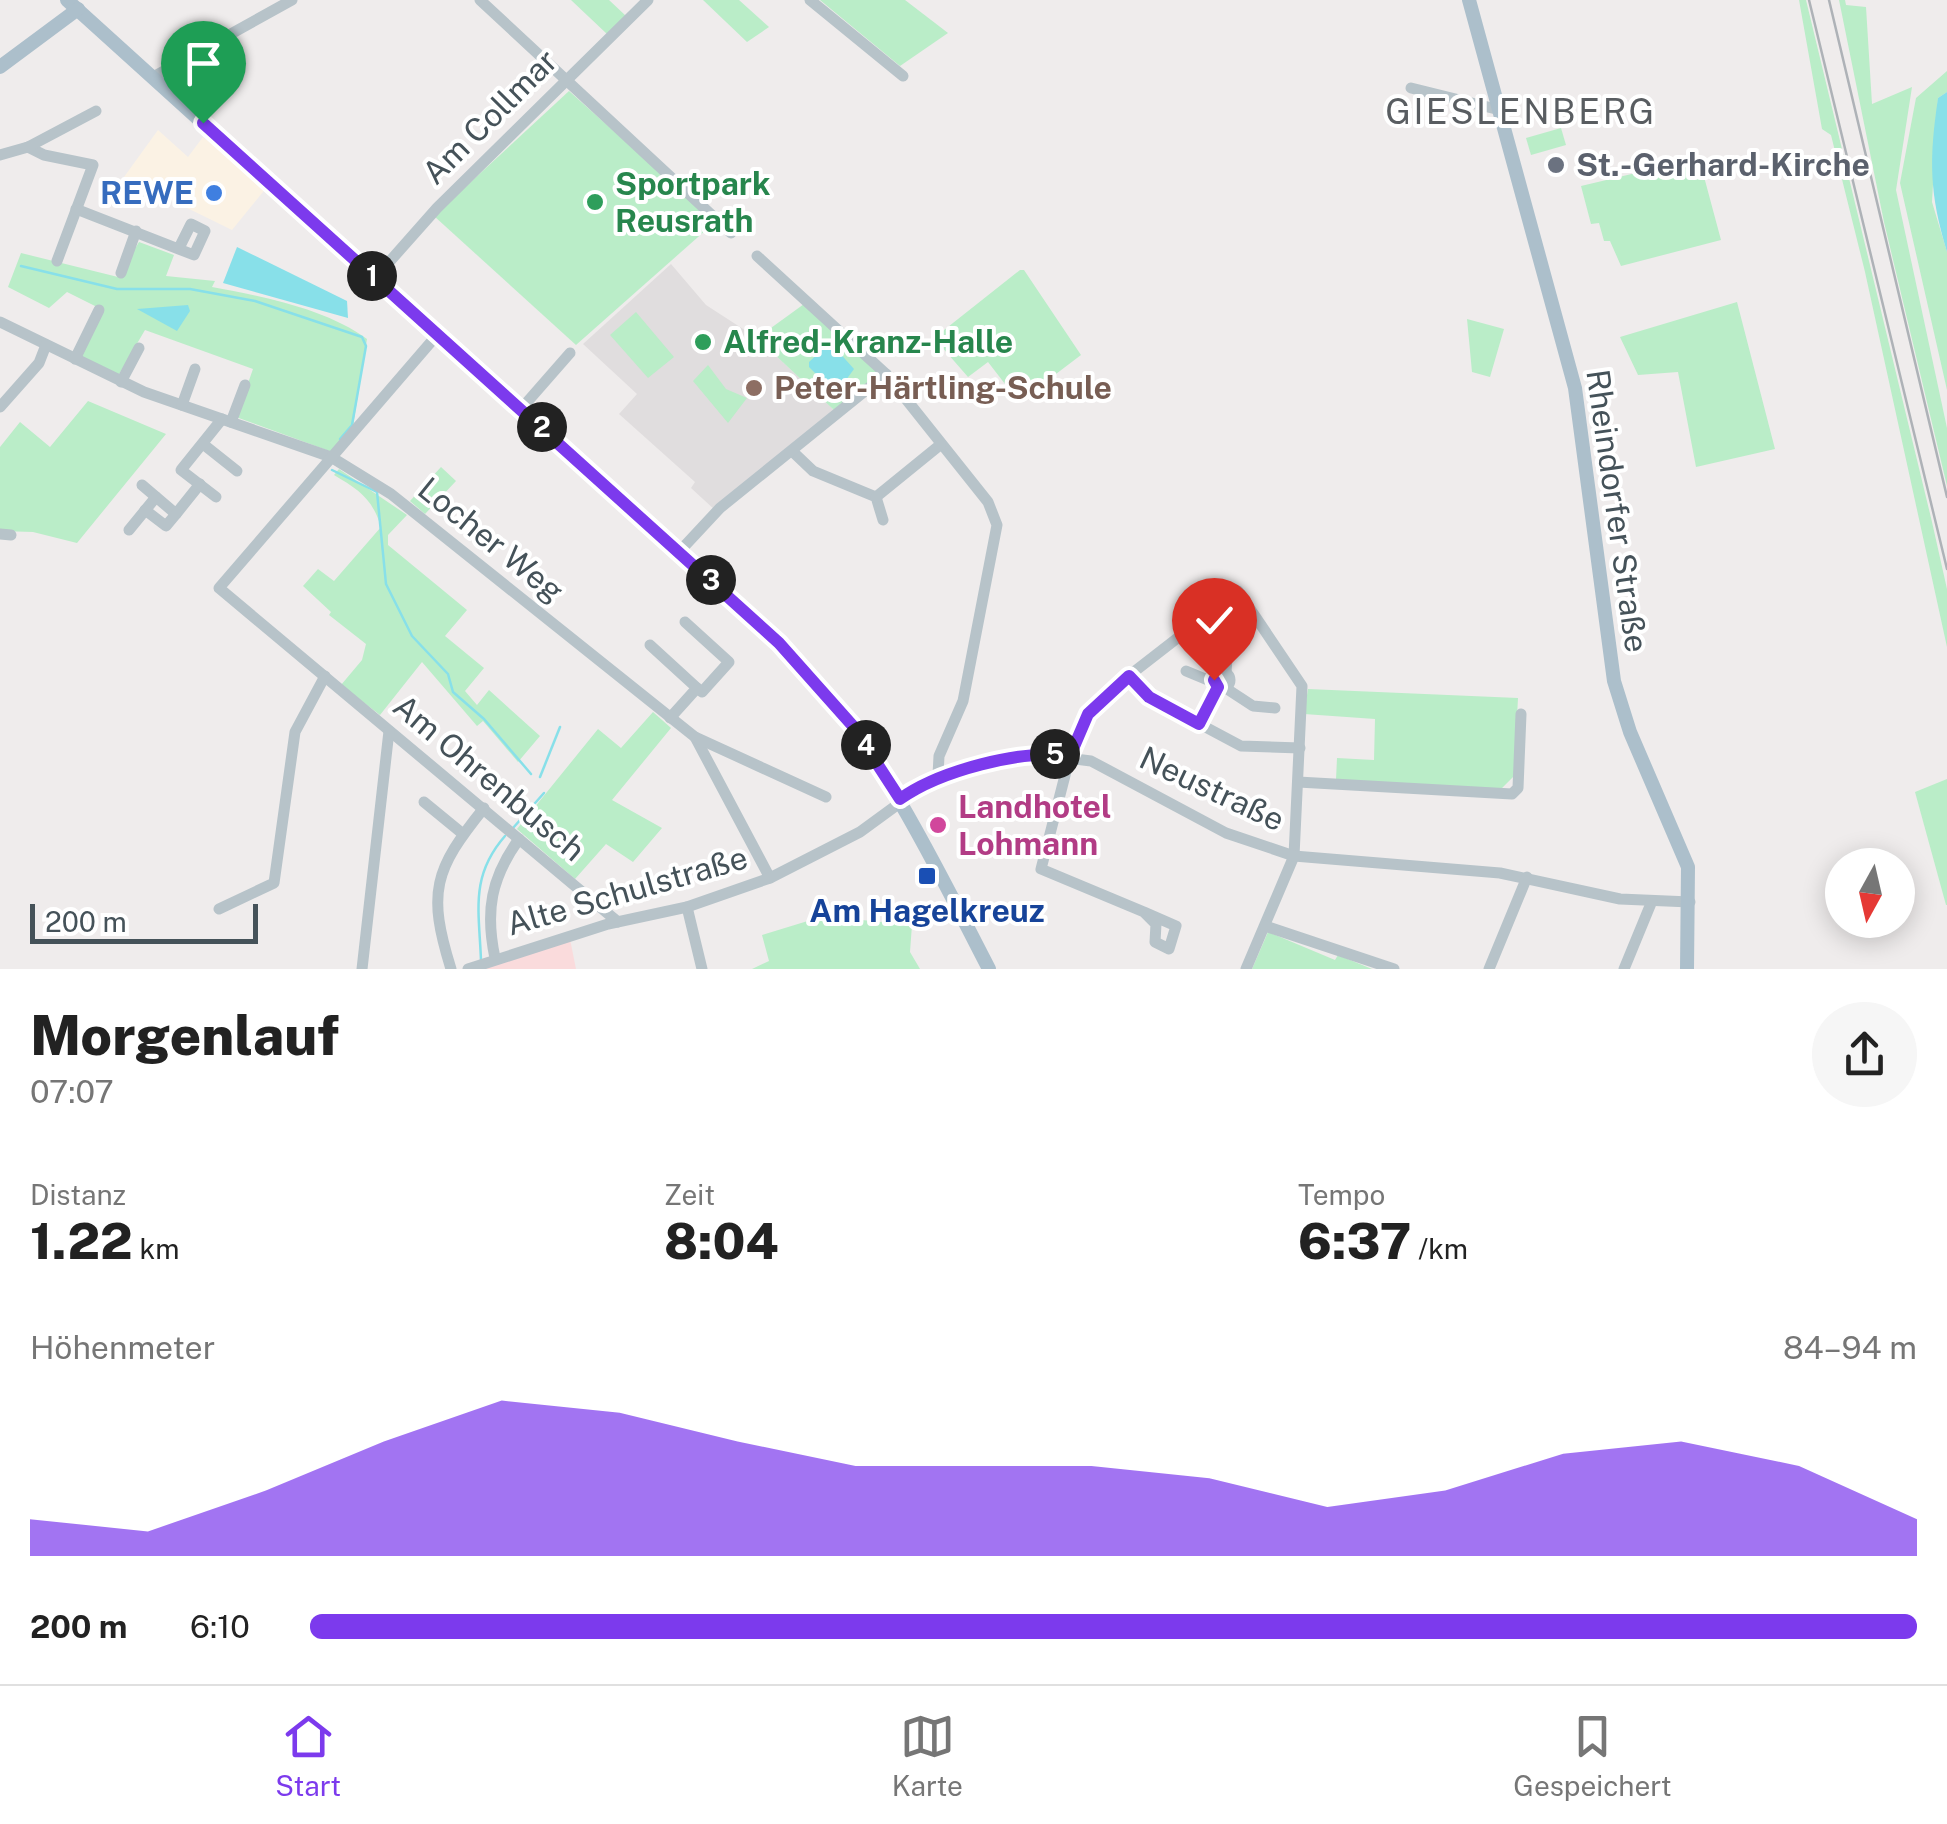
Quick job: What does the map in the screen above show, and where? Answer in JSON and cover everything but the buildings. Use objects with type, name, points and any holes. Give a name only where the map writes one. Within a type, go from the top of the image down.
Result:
[{"type":"main road","name":"Rheindorfer Straße","points":[[1469,0],[1575,388],[1614,681],[1630,732],[1688,867],[1687,969]]},
{"type":"main road","points":[[0,66],[73,5],[680,552],[806,671],[852,725],[900,799],[988,969]]},
{"type":"street","points":[[154,77],[292,0]]},
{"type":"street","points":[[480,0],[731,233]]},
{"type":"street","name":"Am Collmar","points":[[374,278],[434,212],[648,0]]},
{"type":"street","points":[[810,0],[903,76]]},
{"type":"street","points":[[1411,88],[1500,110]]},
{"type":"street","points":[[0,155],[28,147],[96,111]]},
{"type":"street","points":[[28,147],[44,156],[93,165],[57,261]]},
{"type":"street","points":[[76,209],[180,248]]},
{"type":"street","points":[[121,273],[136,232]]},
{"type":"street","points":[[757,256],[886,374],[988,502],[997,525],[963,701],[939,756],[938,775]]},
{"type":"street","points":[[75,359],[99,310]]},
{"type":"street","name":"Locher Weg","points":[[0,322],[121,382],[331,457],[391,494],[695,736],[826,798]]},
{"type":"street","points":[[331,457],[438,336]]},
{"type":"street","points":[[0,407],[39,363],[46,345]]},
{"type":"street","points":[[121,382],[140,348]]},
{"type":"street","points":[[521,409],[570,353]]},
{"type":"street","points":[[182,406],[195,370]]},
{"type":"street","points":[[680,552],[696,533],[886,374]]},
{"type":"street","points":[[216,497],[181,470],[226,420],[245,385]]},
{"type":"street","points":[[203,444],[237,471]]},
{"type":"street","points":[[876,497],[940,445]]},
{"type":"street","points":[[792,451],[814,472],[876,497]]},
{"type":"street","name":"Am Ohrenbusch","points":[[331,457],[218,588],[618,922]]},
{"type":"street","points":[[145,510],[166,526],[200,484]]},
{"type":"street","points":[[142,486],[176,514]]},
{"type":"street","points":[[129,530],[156,497]]},
{"type":"street","points":[[876,497],[883,520]]},
{"type":"street","points":[[1144,912],[1041,868],[1070,756],[1088,714],[1129,676],[1238,591],[1302,686],[1294,856],[1246,969]]},
{"type":"street","points":[[650,645],[702,692],[729,662],[685,622]]},
{"type":"street","points":[[1199,724],[1219,686],[1216,674],[1226,672],[1226,657],[1218,637]]},
{"type":"street","points":[[1186,671],[1253,706],[1275,708]]},
{"type":"street","points":[[219,908],[274,883],[295,732],[325,676]]},
{"type":"street","points":[[1129,676],[1149,697],[1241,746],[1300,748]]},
{"type":"street","points":[[670,718],[697,688]]},
{"type":"street","points":[[1298,782],[1512,794],[1518,788],[1521,714]]},
{"type":"street","points":[[362,969],[388,731]]},
{"type":"street","name":"Locher Weg","points":[[695,736],[770,878]]},
{"type":"street","name":"Neustraße","points":[[900,799],[938,775],[1035,754],[1070,756],[1091,761],[1226,832],[1294,856],[1527,878],[1620,899],[1690,902]]},
{"type":"street","name":"Alte Schulstraße","points":[[468,969],[618,922],[687,908],[770,878],[860,832],[900,799]]},
{"type":"street","points":[[424,802],[463,834]]},
{"type":"street","points":[[451,969],[440,931],[437,883],[445,858],[484,808]]},
{"type":"street","points":[[494,958],[488,924],[492,886],[519,839]]},
{"type":"street","points":[[1493,968],[1527,878]]},
{"type":"street","points":[[1624,969],[1652,901]]},
{"type":"street","points":[[687,908],[702,969]]},
{"type":"street","points":[[1265,926],[1394,969]]},
{"type":"shaded area","points":[[158,130],[188,157],[203,137],[267,187],[232,230],[124,177]]},
{"type":"shaded area","name":"Peter-Härtling-Schule","points":[[671,264],[706,305],[757,338],[835,411],[716,511],[691,488],[695,482],[619,414],[637,394],[583,344]]},
{"type":"shaded area","points":[[570,939],[576,969],[481,969]]},
{"type":"green space","points":[[571,0],[609,0],[626,16],[607,34]]},
{"type":"green space","points":[[703,0],[739,0],[769,27],[747,42]]},
{"type":"green space","points":[[820,0],[905,0],[948,33],[900,66]]},
{"type":"green space","points":[[1799,0],[1806,0],[1932,522],[1947,589],[1947,647],[1865,272],[1831,135],[1822,129]]},
{"type":"green space","points":[[1839,0],[1845,0],[1846,5],[1866,7],[1872,104],[1912,87],[1896,190],[1947,428],[1947,486],[1884,222]]},
{"type":"green space","points":[[1947,71],[1947,92],[1938,98],[1932,202],[1947,252],[1947,390],[1900,183],[1916,98]]},
{"type":"green space","name":"Sportpark Reusrath","points":[[569,91],[715,222],[576,345],[434,216]]},
{"type":"green space","points":[[1561,128],[1566,145],[1531,155],[1526,138]]},
{"type":"green space","points":[[1699,158],[1721,240],[1621,266],[1610,241],[1604,241],[1599,223],[1591,224],[1581,186]]},
{"type":"green space","points":[[139,242],[174,255],[166,276],[215,281],[212,287],[293,305],[333,319],[367,339],[353,426],[332,452],[236,417],[253,369],[145,330],[118,376],[79,357],[103,310],[67,292],[49,308],[8,287],[21,253],[118,277]]},
{"type":"green space","points":[[1024,270],[1081,355],[1019,402],[988,362],[968,377],[934,338]]},
{"type":"green space","points":[[1737,302],[1775,449],[1696,467],[1678,372],[1638,375],[1620,337]]},
{"type":"green space","points":[[804,304],[878,372],[878,377],[835,411],[757,338]]},
{"type":"green space","points":[[636,312],[674,357],[648,378],[610,335]]},
{"type":"green space","points":[[1467,319],[1504,329],[1490,377],[1472,372]]},
{"type":"green space","points":[[708,365],[726,389],[747,398],[728,423],[693,381]]},
{"type":"green space","points":[[88,401],[166,434],[77,543],[33,532],[0,531],[0,447],[20,422],[50,447]]},
{"type":"green space","points":[[441,467],[456,481],[425,514],[410,501]]},
{"type":"green space","points":[[339,469],[407,515],[388,535],[388,545],[467,610],[445,636],[484,668],[465,691],[477,705],[489,690],[540,736],[518,762],[483,721],[477,726],[422,662],[380,715],[341,685],[362,660],[366,644],[329,615],[331,612],[303,586],[318,569],[334,581],[381,527],[363,496],[334,475]]},
{"type":"green space","points":[[1308,689],[1518,698],[1514,776],[1501,789],[1336,780],[1337,758],[1374,760],[1375,719],[1304,714]]},
{"type":"green space","points":[[653,712],[671,728],[612,800],[662,828],[633,862],[606,844],[575,879],[517,829],[598,729],[621,748]]},
{"type":"green space","points":[[1947,779],[1947,905],[1946,905],[1915,792]]},
{"type":"green space","points":[[913,911],[910,952],[920,969],[752,969],[769,961],[762,935],[824,916],[881,922]]},
{"type":"green space","points":[[1268,932],[1335,960],[1338,955],[1372,969],[1252,969]]},
{"type":"water","points":[[1947,92],[1947,252],[1937,212],[1932,158],[1938,98]]},
{"type":"water","points":[[237,247],[347,301],[348,318],[223,283]]},
{"type":"water","points":[[188,305],[190,311],[177,331],[137,309]]},
{"type":"water","points":[[823,349],[837,350],[854,369],[846,380],[853,388],[849,393],[840,386],[830,388],[809,367],[809,362]]},
{"type":"waterway","points":[[21,266],[117,289],[190,289],[255,301],[362,337],[366,346],[352,425],[340,439]]},
{"type":"waterway","points":[[332,470],[377,492],[386,584],[412,636],[448,674],[453,692],[484,719],[531,774]]},
{"type":"waterway","points":[[540,777],[560,727]]},
{"type":"waterway","points":[[513,828],[544,793]]},
{"type":"waterway","points":[[481,960],[481,880],[505,836]]},
{"type":"railway","points":[[1809,0],[1947,569]]},
{"type":"railway","points":[[1829,0],[1947,497]]},
{"type":"place","name":"St.-Gerhard-Kirche","points":[[1556,165]]},
{"type":"place","name":"REWE","points":[[214,193]]},
{"type":"place","name":"Sportpark Reusrath","points":[[595,202]]},
{"type":"place","name":"Alfred-Kranz-Halle","points":[[703,342]]},
{"type":"place","name":"Peter-Härtling-Schule","points":[[754,388]]},
{"type":"place","name":"Landhotel Lohmann","points":[[938,825]]},
{"type":"place","name":"Am Hagelkreuz","points":[[927,876]]},
{"type":"district","name":"GIESLENBERG","points":[[1521,112]]},
{"type":"route","points":[[203,123],[779,643],[852,725],[900,799],[938,775],[1035,754],[1070,756],[1088,714],[1129,676],[1149,697],[1199,724],[1218,687],[1214,680]]}]
